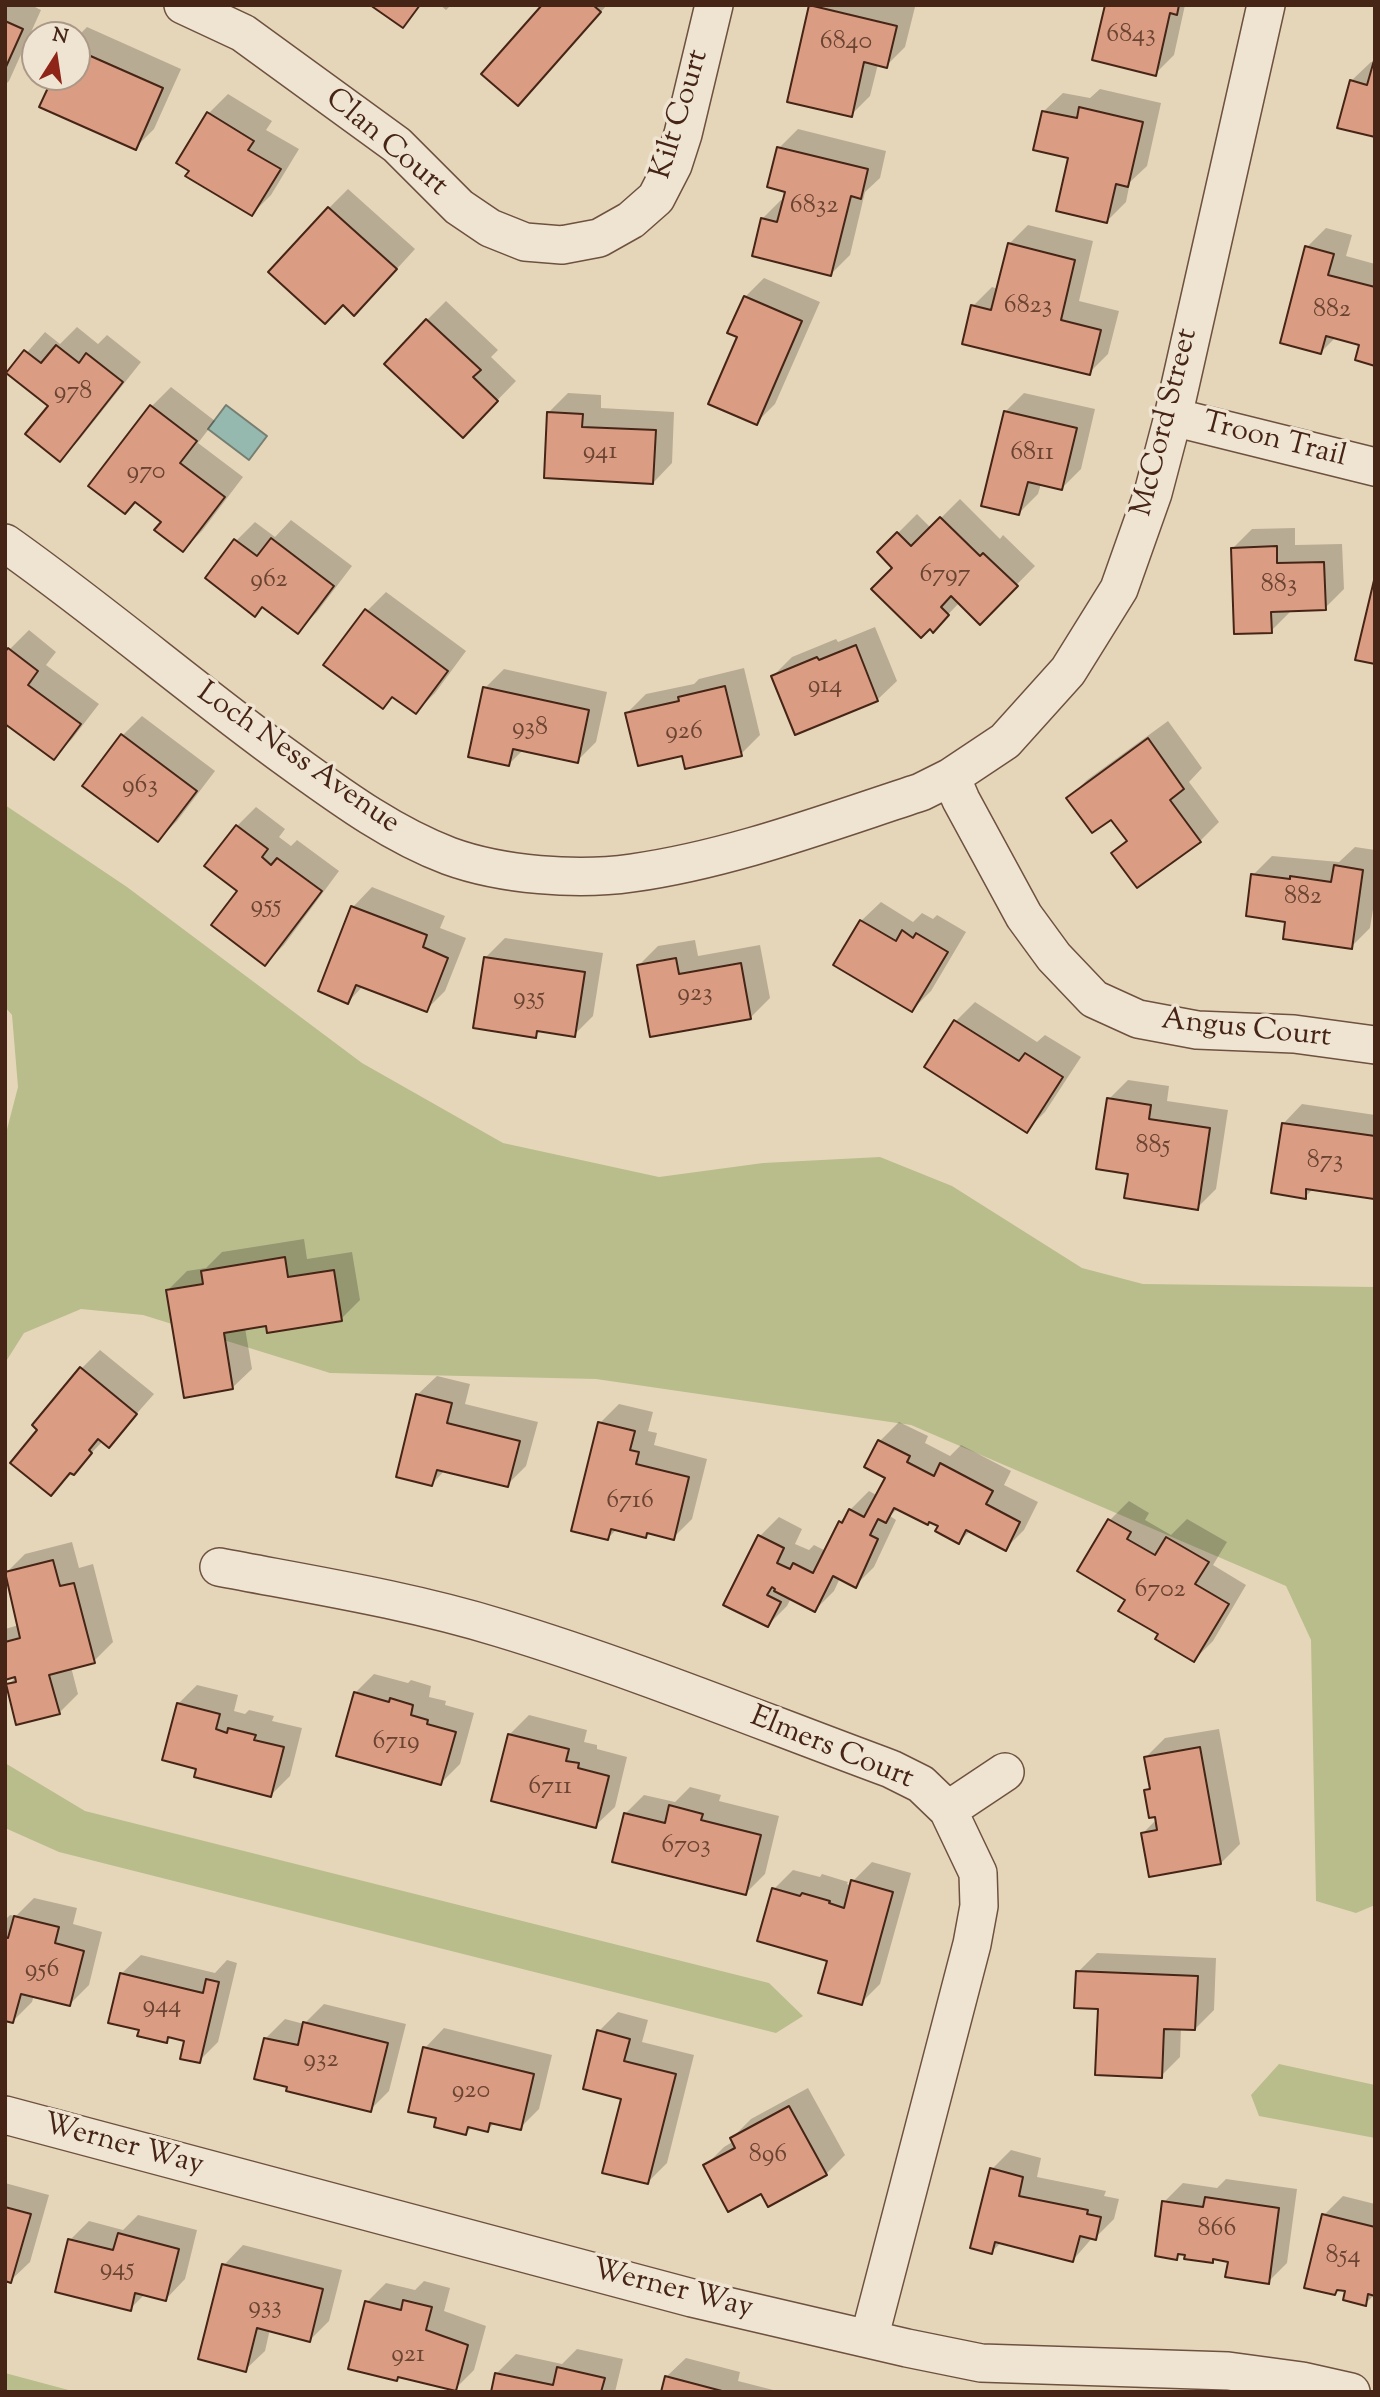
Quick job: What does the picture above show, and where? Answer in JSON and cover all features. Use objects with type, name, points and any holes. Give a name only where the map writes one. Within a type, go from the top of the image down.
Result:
[{"type":"street","name":"Clan Court","points":[[183,5],[243,33],[397,145],[459,207],[490,228],[525,242],[562,245],[599,238]]},
{"type":"street","name":"Kilt Court","points":[[599,238],[631,220],[656,198],[673,165],[714,5]]},
{"type":"street","name":"McCord Street","points":[[951,777],[1005,741],[1068,671],[1119,589],[1149,505],[1173,416],[1266,5]]},
{"type":"street","name":"Troon Trail","points":[[1173,416],[1375,467]]},
{"type":"street","name":"Loch Ness Avenue","points":[[5,543],[254,735],[351,804],[396,832],[451,857],[506,870],[561,877],[630,873],[720,857],[921,792],[951,777]]},
{"type":"street","name":"Angus Court","points":[[951,777],[1024,916],[1054,957],[1094,999],[1138,1019],[1197,1030],[1294,1034],[1375,1045]]},
{"type":"street","name":"Elmers Court","points":[[219,1567],[420,1607],[500,1628],[609,1665],[891,1769],[921,1784],[948,1810],[978,1873],[979,1906],[972,1944],[869,2339]]},
{"type":"street","points":[[948,1810],[1005,1772]]},
{"type":"street","name":"Werner Way","points":[[5,2115],[692,2298],[981,2363],[1228,2371],[1302,2381],[1350,2392]]},
{"type":"green space","points":[[5,805],[127,887],[362,1063],[503,1143],[659,1177],[763,1163],[880,1157],[952,1186],[1082,1268],[1143,1284],[1375,1287],[1375,1905],[1356,1913],[1316,1901],[1311,1640],[1286,1586],[911,1425],[596,1379],[330,1373],[143,1315],[81,1309],[24,1333],[5,1363],[5,1137],[18,1087],[12,1015],[5,1007]]},
{"type":"green space","points":[[5,1763],[85,1811],[769,1983],[803,2016],[776,2033],[59,1852],[5,1828]]},
{"type":"green space","points":[[1279,2064],[1375,2085],[1375,2138],[1259,2116],[1251,2095]]},
{"type":"green space","points":[[5,2373],[76,2392],[5,2392]]},
{"type":"water","points":[[226,405],[267,436],[249,460],[208,429]]},
{"type":"building","points":[[370,5],[420,5],[403,28]]},
{"type":"building","points":[[542,5],[593,5],[601,12],[518,106],[481,74]]},
{"type":"building","points":[[809,5],[897,26],[887,68],[864,62],[852,117],[787,102]]},
{"type":"building","points":[[1105,5],[1179,5],[1177,15],[1170,13],[1156,76],[1092,60]]},
{"type":"building","points":[[5,21],[21,28],[21,33],[5,69]]},
{"type":"building","points":[[91,56],[163,88],[136,150],[39,107],[46,91],[91,91]]},
{"type":"building","points":[[1375,57],[1375,137],[1337,128],[1350,80],[1367,85]]},
{"type":"building","points":[[1079,107],[1143,122],[1128,187],[1116,184],[1107,223],[1056,211],[1068,158],[1033,150],[1042,111],[1077,118]]},
{"type":"building","points":[[207,112],[254,141],[248,150],[281,169],[252,216],[185,176],[189,171],[176,163]]},
{"type":"building","points":[[777,147],[868,169],[861,199],[851,196],[831,276],[752,256],[761,218],[777,222],[785,192],[767,187]]},
{"type":"building","points":[[328,207],[397,269],[354,316],[343,305],[325,324],[268,272]]},
{"type":"building","points":[[1008,243],[1075,260],[1061,320],[1101,330],[1090,375],[962,344],[971,305],[991,310]]},
{"type":"building","points":[[1305,246],[1334,254],[1328,275],[1375,287],[1375,366],[1355,360],[1359,345],[1326,336],[1321,354],[1280,343]]},
{"type":"building","points":[[744,296],[802,321],[757,425],[708,404],[737,337],[727,333]]},
{"type":"building","points":[[426,319],[481,370],[473,377],[498,401],[463,438],[384,364]]},
{"type":"building","points":[[56,345],[79,363],[86,353],[123,382],[60,462],[25,434],[48,406],[6,373],[24,350],[41,363]]},
{"type":"building","points":[[150,405],[197,441],[180,463],[225,497],[183,552],[154,530],[161,522],[135,502],[125,514],[88,486]]},
{"type":"building","points":[[1004,411],[1077,428],[1062,490],[1028,482],[1019,515],[981,506]]},
{"type":"building","points":[[547,412],[583,414],[582,427],[656,430],[653,484],[544,478]]},
{"type":"building","points":[[940,517],[980,556],[983,553],[1018,586],[980,625],[951,596],[941,607],[949,615],[933,633],[930,629],[921,638],[871,589],[892,568],[877,552],[897,532],[911,546]]},
{"type":"building","points":[[271,538],[334,586],[298,634],[262,607],[255,617],[205,578],[234,539],[257,556]]},
{"type":"building","points":[[1277,546],[1277,563],[1324,562],[1326,610],[1271,612],[1272,633],[1234,634],[1231,548]]},
{"type":"building","points":[[1375,576],[1375,664],[1355,660]]},
{"type":"building","points":[[365,609],[448,671],[416,714],[392,697],[383,709],[323,665]]},
{"type":"building","points":[[856,645],[878,701],[795,735],[771,676]]},
{"type":"building","points":[[8,648],[38,671],[28,685],[81,724],[54,760],[5,724],[5,652]]},
{"type":"building","points":[[725,686],[742,756],[685,769],[682,756],[638,766],[625,713],[679,701],[678,697]]},
{"type":"building","points":[[483,687],[589,710],[578,763],[513,749],[509,766],[468,757]]},
{"type":"building","points":[[121,734],[197,791],[158,842],[82,786]]},
{"type":"building","points":[[1148,738],[1184,789],[1170,800],[1201,842],[1137,888],[1111,853],[1127,841],[1111,820],[1092,833],[1066,798]]},
{"type":"building","points":[[236,825],[268,849],[262,857],[271,865],[277,858],[322,891],[265,966],[211,925],[237,891],[204,866]]},
{"type":"building","points":[[1334,865],[1363,870],[1352,949],[1283,939],[1285,922],[1246,916],[1251,874],[1331,882]]},
{"type":"building","points":[[351,906],[427,935],[423,947],[448,958],[427,1012],[356,985],[348,1004],[318,991]]},
{"type":"building","points":[[860,920],[896,941],[902,930],[913,938],[916,933],[948,952],[912,1012],[833,965]]},
{"type":"building","points":[[484,957],[585,972],[575,1037],[537,1031],[536,1038],[473,1028]]},
{"type":"building","points":[[676,958],[679,974],[741,963],[751,1019],[650,1037],[637,965]]},
{"type":"building","points":[[954,1020],[1019,1061],[1025,1053],[1063,1077],[1027,1133],[924,1067]]},
{"type":"building","points":[[1107,1098],[1151,1105],[1149,1119],[1210,1128],[1198,1210],[1124,1198],[1128,1174],[1096,1169]]},
{"type":"building","points":[[1282,1123],[1375,1136],[1374,1199],[1306,1189],[1306,1199],[1271,1193]]},
{"type":"building","points":[[285,1257],[288,1277],[334,1270],[342,1321],[267,1333],[266,1326],[224,1333],[233,1389],[184,1398],[166,1290],[203,1284],[201,1271]]},
{"type":"building","points":[[80,1367],[137,1414],[109,1448],[98,1439],[89,1450],[92,1453],[74,1475],[70,1473],[51,1496],[10,1463],[37,1430],[32,1425]]},
{"type":"building","points":[[416,1394],[452,1403],[447,1423],[520,1441],[508,1487],[437,1470],[432,1486],[396,1477]]},
{"type":"building","points":[[598,1422],[635,1431],[630,1450],[639,1452],[636,1464],[689,1477],[674,1540],[647,1533],[646,1538],[611,1529],[608,1540],[571,1531]]},
{"type":"building","points":[[878,1440],[910,1456],[907,1462],[934,1476],[940,1463],[993,1491],[986,1504],[1020,1522],[1006,1551],[966,1530],[959,1544],[935,1531],[938,1526],[929,1522],[928,1525],[894,1508],[886,1523],[878,1519],[870,1535],[878,1539],[856,1588],[833,1576],[815,1612],[774,1591],[772,1587],[767,1595],[781,1602],[768,1627],[723,1605],[758,1535],[784,1548],[777,1563],[790,1569],[793,1563],[813,1573],[839,1521],[842,1523],[849,1509],[864,1517],[885,1478],[864,1467]]},
{"type":"building","points":[[1108,1519],[1131,1532],[1127,1539],[1155,1555],[1166,1537],[1209,1562],[1195,1584],[1229,1604],[1194,1662],[1155,1639],[1158,1634],[1118,1611],[1125,1600],[1077,1571]]},
{"type":"building","points":[[53,1560],[60,1586],[74,1583],[95,1663],[49,1675],[60,1714],[16,1725],[6,1684],[16,1682],[15,1677],[5,1680],[5,1642],[20,1638],[5,1572]]},
{"type":"building","points":[[354,1692],[389,1702],[390,1698],[413,1705],[411,1715],[428,1720],[427,1724],[456,1732],[441,1785],[336,1756]]},
{"type":"building","points":[[177,1703],[220,1714],[216,1729],[227,1733],[228,1728],[256,1735],[254,1740],[284,1747],[271,1797],[194,1777],[196,1769],[162,1760]]},
{"type":"building","points":[[508,1734],[569,1749],[566,1761],[579,1763],[578,1768],[609,1776],[596,1828],[491,1801]]},
{"type":"building","points":[[1200,1747],[1221,1864],[1149,1877],[1141,1833],[1157,1830],[1155,1817],[1149,1818],[1144,1790],[1150,1789],[1144,1757]]},
{"type":"building","points":[[669,1805],[703,1814],[701,1820],[761,1835],[746,1895],[612,1862],[624,1813],[665,1823]]},
{"type":"building","points":[[851,1880],[893,1892],[862,2005],[818,1993],[827,1961],[757,1941],[772,1888],[800,1896],[802,1893],[844,1908]]},
{"type":"building","points":[[14,1916],[59,1927],[55,1943],[84,1951],[70,2006],[21,1994],[13,2023],[5,2021],[5,1937],[8,1938]]},
{"type":"building","points":[[1076,1971],[1198,1976],[1195,2030],[1164,2029],[1162,2078],[1095,2075],[1098,2009],[1074,2008]]},
{"type":"building","points":[[120,1973],[203,1993],[206,1979],[219,1982],[200,2063],[180,2059],[184,2041],[168,2037],[167,2043],[137,2036],[139,2030],[108,2023]]},
{"type":"building","points":[[303,2022],[388,2043],[371,2112],[286,2091],[287,2087],[254,2079],[264,2038],[298,2045]]},
{"type":"building","points":[[597,2030],[630,2039],[624,2061],[676,2074],[648,2184],[602,2173],[621,2099],[583,2089]]},
{"type":"building","points":[[423,2047],[534,2074],[521,2130],[490,2123],[488,2132],[468,2127],[466,2135],[434,2127],[436,2118],[408,2112]]},
{"type":"building","points":[[789,2106],[827,2175],[768,2207],[761,2194],[728,2212],[703,2165],[735,2148],[730,2138]]},
{"type":"building","points":[[990,2168],[1023,2177],[1019,2196],[1088,2210],[1087,2214],[1101,2217],[1096,2240],[1080,2236],[1073,2262],[995,2242],[992,2254],[970,2248]]},
{"type":"building","points":[[1205,2197],[1279,2208],[1269,2284],[1225,2277],[1228,2262],[1184,2259],[1185,2255],[1178,2254],[1177,2260],[1155,2256],[1162,2201],[1203,2207]]},
{"type":"building","points":[[5,2207],[31,2214],[11,2283],[5,2281]]},
{"type":"building","points":[[1322,2214],[1375,2227],[1375,2296],[1368,2294],[1366,2306],[1343,2300],[1345,2291],[1337,2290],[1335,2295],[1304,2288]]},
{"type":"building","points":[[118,2233],[179,2249],[166,2301],[135,2293],[131,2311],[55,2292],[68,2239],[113,2250]]},
{"type":"building","points":[[222,2264],[323,2289],[310,2342],[257,2328],[246,2372],[198,2359]]},
{"type":"building","points":[[403,2300],[432,2307],[426,2330],[468,2345],[456,2391],[398,2377],[397,2381],[348,2369],[365,2301],[401,2310]]},
{"type":"building","points":[[557,2367],[605,2378],[601,2392],[491,2392],[495,2373],[553,2385]]},
{"type":"building","points":[[665,2376],[722,2391],[661,2392]]}]
